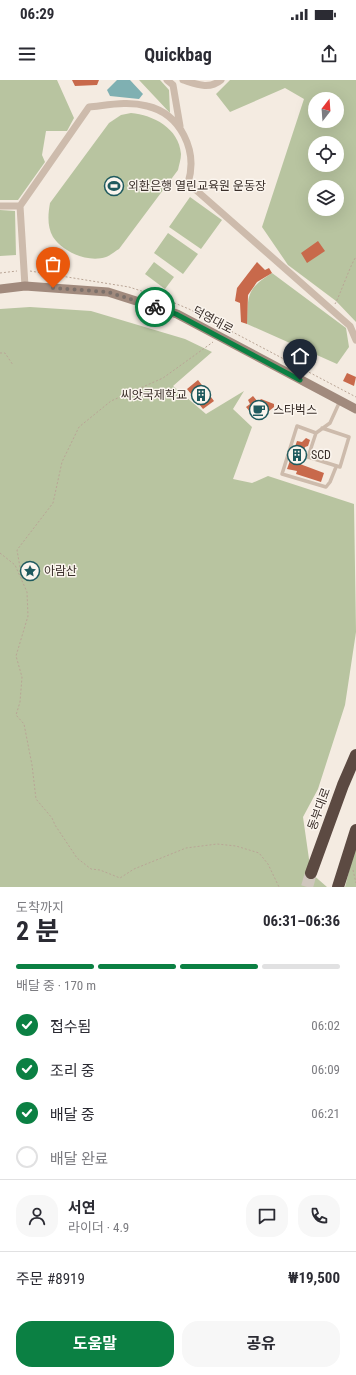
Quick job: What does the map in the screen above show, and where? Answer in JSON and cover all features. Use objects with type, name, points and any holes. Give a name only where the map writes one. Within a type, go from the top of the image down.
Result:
[{"type":"highway","name":"동부대로","points":[[311,873],[343,785],[356,755]]},
{"type":"highway","points":[[338,887],[356,830]]},
{"type":"main road","name":"덕영대로","points":[[0,289],[25,286],[108,292],[176,314],[356,409]]},
{"type":"street","points":[[221,80],[216,84],[205,86],[182,80],[170,83],[180,126],[187,141],[190,157],[192,170],[188,183],[332,309],[350,326],[356,340]]},
{"type":"street","points":[[25,286],[20,206],[89,107],[126,103],[148,106],[163,113],[180,126]]},
{"type":"street","points":[[0,206],[20,206]]},
{"type":"lane","points":[[336,467],[308,457],[316,433],[330,423],[340,401]]},
{"type":"lane","points":[[316,433],[297,426],[282,474],[326,487],[330,482],[336,467],[340,466],[349,437],[322,428]]},
{"type":"path","points":[[332,309],[347,278],[352,261],[356,258]]},
{"type":"path","points":[[22,580],[17,550],[53,503],[62,462],[79,427],[111,401],[163,378],[220,338]]},
{"type":"path","points":[[0,353],[5,353],[13,365]]},
{"type":"path","points":[[0,552],[15,565],[27,592],[28,616],[16,656],[22,677],[20,702],[16,715],[24,724],[32,765],[36,799],[52,818],[77,858],[91,870],[100,870],[120,878],[134,869],[186,848],[217,844],[236,846],[259,854],[268,864],[279,887]]},
{"type":"green space","points":[[0,80],[57,80],[74,118],[67,131],[46,131],[42,155],[45,162],[18,200],[0,200]]},
{"type":"green space","points":[[139,80],[160,80],[169,90],[170,113]]},
{"type":"green space","points":[[230,80],[356,80],[356,322],[336,301],[288,265],[262,227],[304,99],[285,88],[230,112],[216,94]]},
{"type":"green space","name":"외환은행 열린교육원 운동장","points":[[131,113],[156,120],[164,124],[170,130],[179,145],[181,154],[178,170],[119,249],[108,256],[92,259],[76,255],[69,252],[57,242],[51,233],[48,220],[50,203],[109,123],[121,115]]},
{"type":"green space","points":[[190,197],[222,220],[201,249],[169,227]]},
{"type":"green space","points":[[0,210],[15,211],[16,255],[0,256]]},
{"type":"green space","points":[[168,233],[198,254],[183,274],[154,253]]},
{"type":"green space","points":[[154,262],[174,277],[165,289],[145,274]]},
{"type":"green space","points":[[272,273],[346,328],[349,347],[337,364],[247,324],[248,300],[250,294],[257,284]]},
{"type":"green space","points":[[30,307],[91,311],[185,339],[212,352],[173,386],[206,414],[244,391],[233,409],[252,427],[233,479],[252,483],[268,476],[354,504],[356,632],[345,705],[318,789],[303,817],[311,873],[327,887],[0,887],[0,309]]},
{"type":"green space","points":[[356,844],[356,887],[345,887]]},
{"type":"water","points":[[117,80],[130,80],[143,94],[139,99],[110,96],[107,90]]},
{"type":"building","points":[[72,80],[99,80],[97,85],[75,86]]},
{"type":"building","points":[[318,241],[325,251],[307,263],[301,253]]},
{"type":"building","points":[[257,262],[265,270],[269,268],[272,273],[257,282],[248,295],[247,324],[241,322],[240,303],[235,301],[237,288]]},
{"type":"building","points":[[347,373],[356,377],[354,386],[343,381]]},
{"type":"building","name":"씨앗국제학교","points":[[198,380],[214,401],[203,409],[187,389]]},
{"type":"building","name":"스타벅스","points":[[253,396],[258,402],[261,399],[274,404],[274,407],[259,419],[246,407],[250,404],[248,400]]},
{"type":"building","name":"SCD","points":[[306,438],[310,440],[308,446],[305,447],[300,464],[324,473],[321,482],[296,474],[297,471],[287,469],[297,441],[302,442]]},
{"type":"tunnel","points":[[307,887],[311,873]]},
{"type":"way so far","points":[[53,288],[108,292],[155,307]]},
{"type":"place","name":"외환은행 열린교육원 운동장","points":[[114,186]]},
{"type":"place","name":"씨앗국제학교","points":[[201,395]]},
{"type":"place","name":"스타벅스","points":[[259,410]]},
{"type":"place","name":"SCD","points":[[297,455]]},
{"type":"place","name":"아람산","points":[[30,571]]},
{"type":"route","points":[[155,307],[176,314],[300,380]]}]
